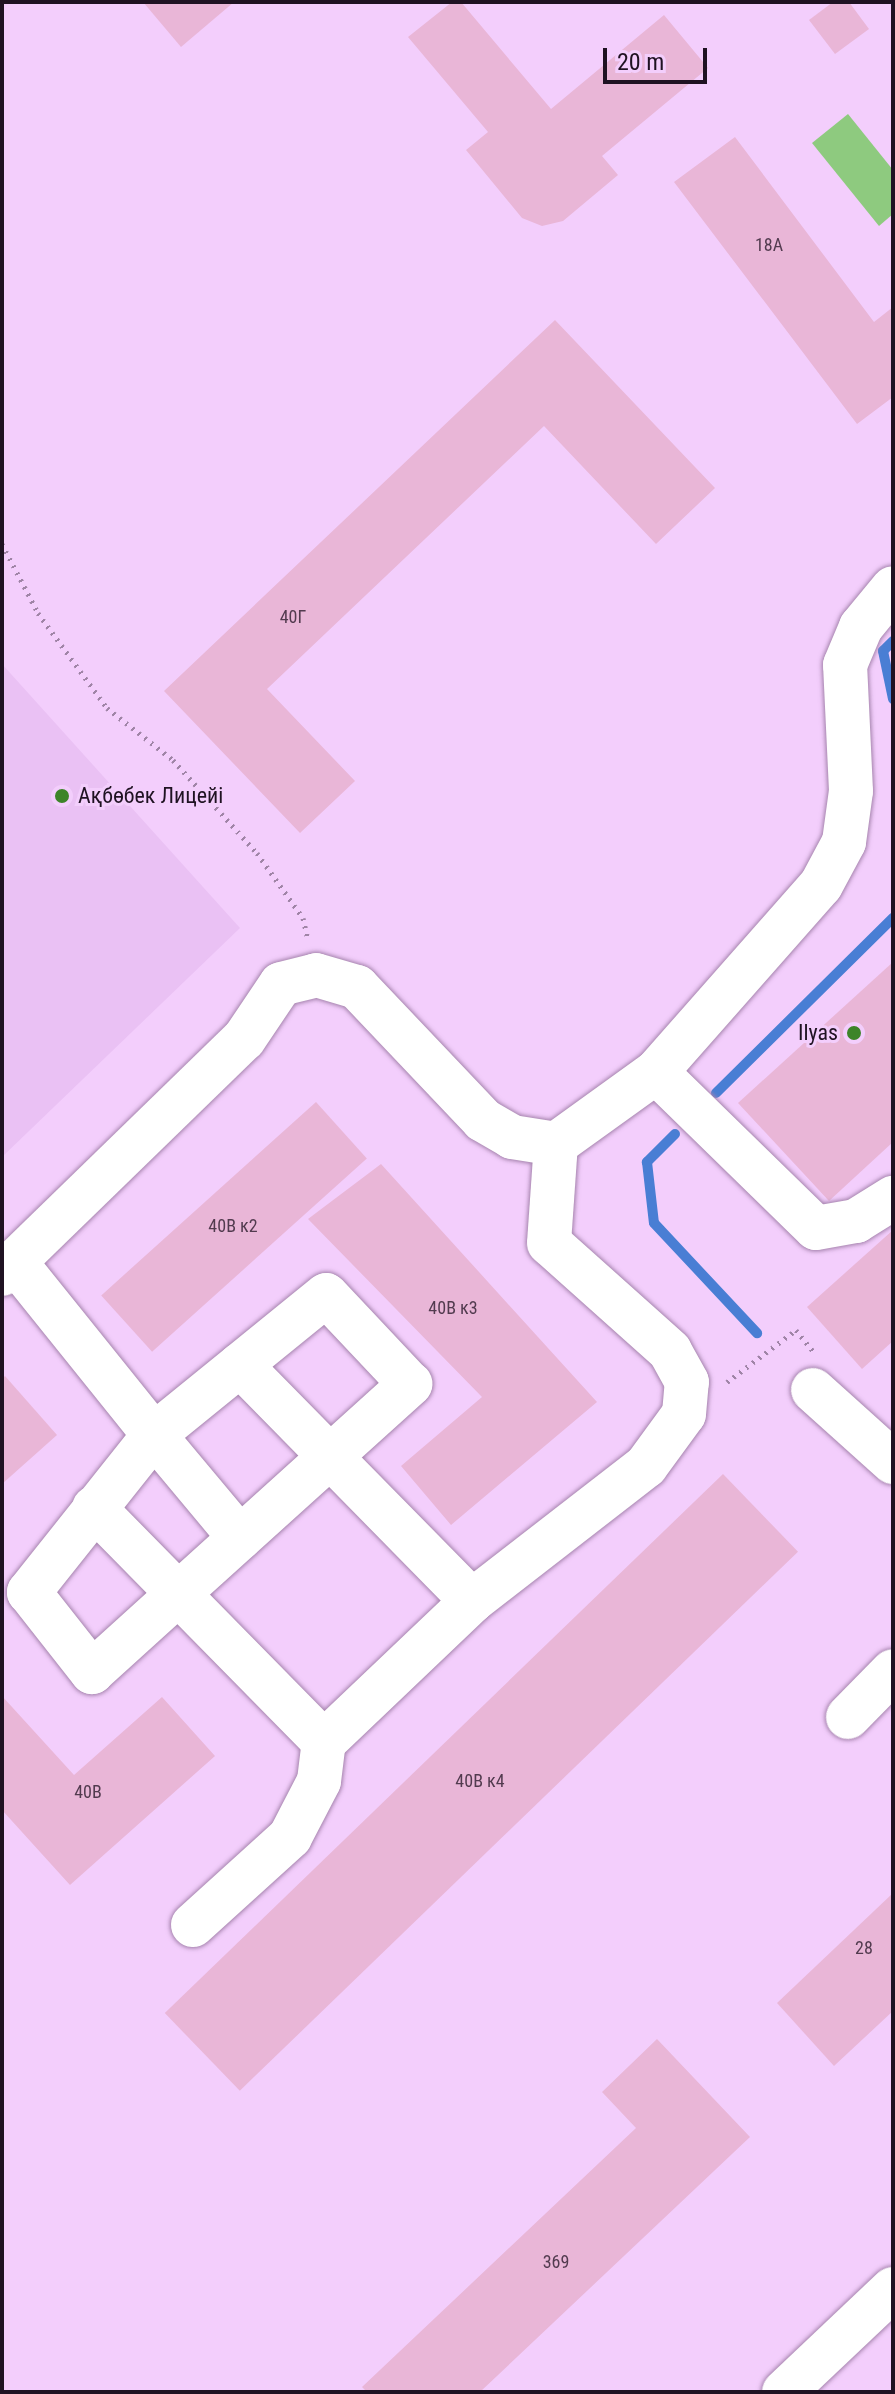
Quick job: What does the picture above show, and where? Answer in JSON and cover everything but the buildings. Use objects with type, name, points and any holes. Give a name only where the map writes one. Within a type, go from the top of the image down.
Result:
[{"type":"street","points":[[240,1538],[9,1268],[244,1039],[281,984],[316,975],[357,987],[483,1120],[512,1137],[556,1144],[656,1072],[821,885],[844,842],[851,791],[845,665],[861,627],[893,588]]},
{"type":"street","points":[[656,1072],[816,1228],[856,1221],[893,1198]]},
{"type":"street","points":[[193,1925],[290,1837],[319,1781],[324,1742],[472,1601],[646,1466],[684,1414],[687,1382],[670,1351],[549,1243],[556,1144]]},
{"type":"street","points":[[326,1295],[410,1384],[92,1672],[29,1592],[154,1435],[240,1365],[326,1295]]},
{"type":"street","points":[[240,1365],[472,1601]]},
{"type":"street","points":[[813,1390],[893,1462]]},
{"type":"street","points":[[94,1508],[324,1742]]},
{"type":"street","points":[[848,1717],[893,1671]]},
{"type":"street","points":[[784,2392],[893,2289]]},
{"type":"path","points":[[2,544],[38,613],[107,708],[173,760],[257,853],[303,918],[316,975]]},
{"type":"path","points":[[684,1414],[796,1330],[824,1364],[813,1390]]},
{"type":"shaded area","name":"Ақбөбек Лицейі","points":[[2,664],[240,928],[2,1157]]},
{"type":"green space","points":[[848,114],[893,170],[893,214],[879,226],[812,143]]},
{"type":"waterway","points":[[893,641],[883,651],[893,699]]},
{"type":"waterway","points":[[716,1093],[893,918]]},
{"type":"waterway","points":[[675,1134],[647,1162],[654,1223],[757,1333]]},
{"type":"place","name":"Ақбөбек Лицейі","points":[[62,796]]},
{"type":"place","name":"Ilyas","points":[[854,1033]]}]
